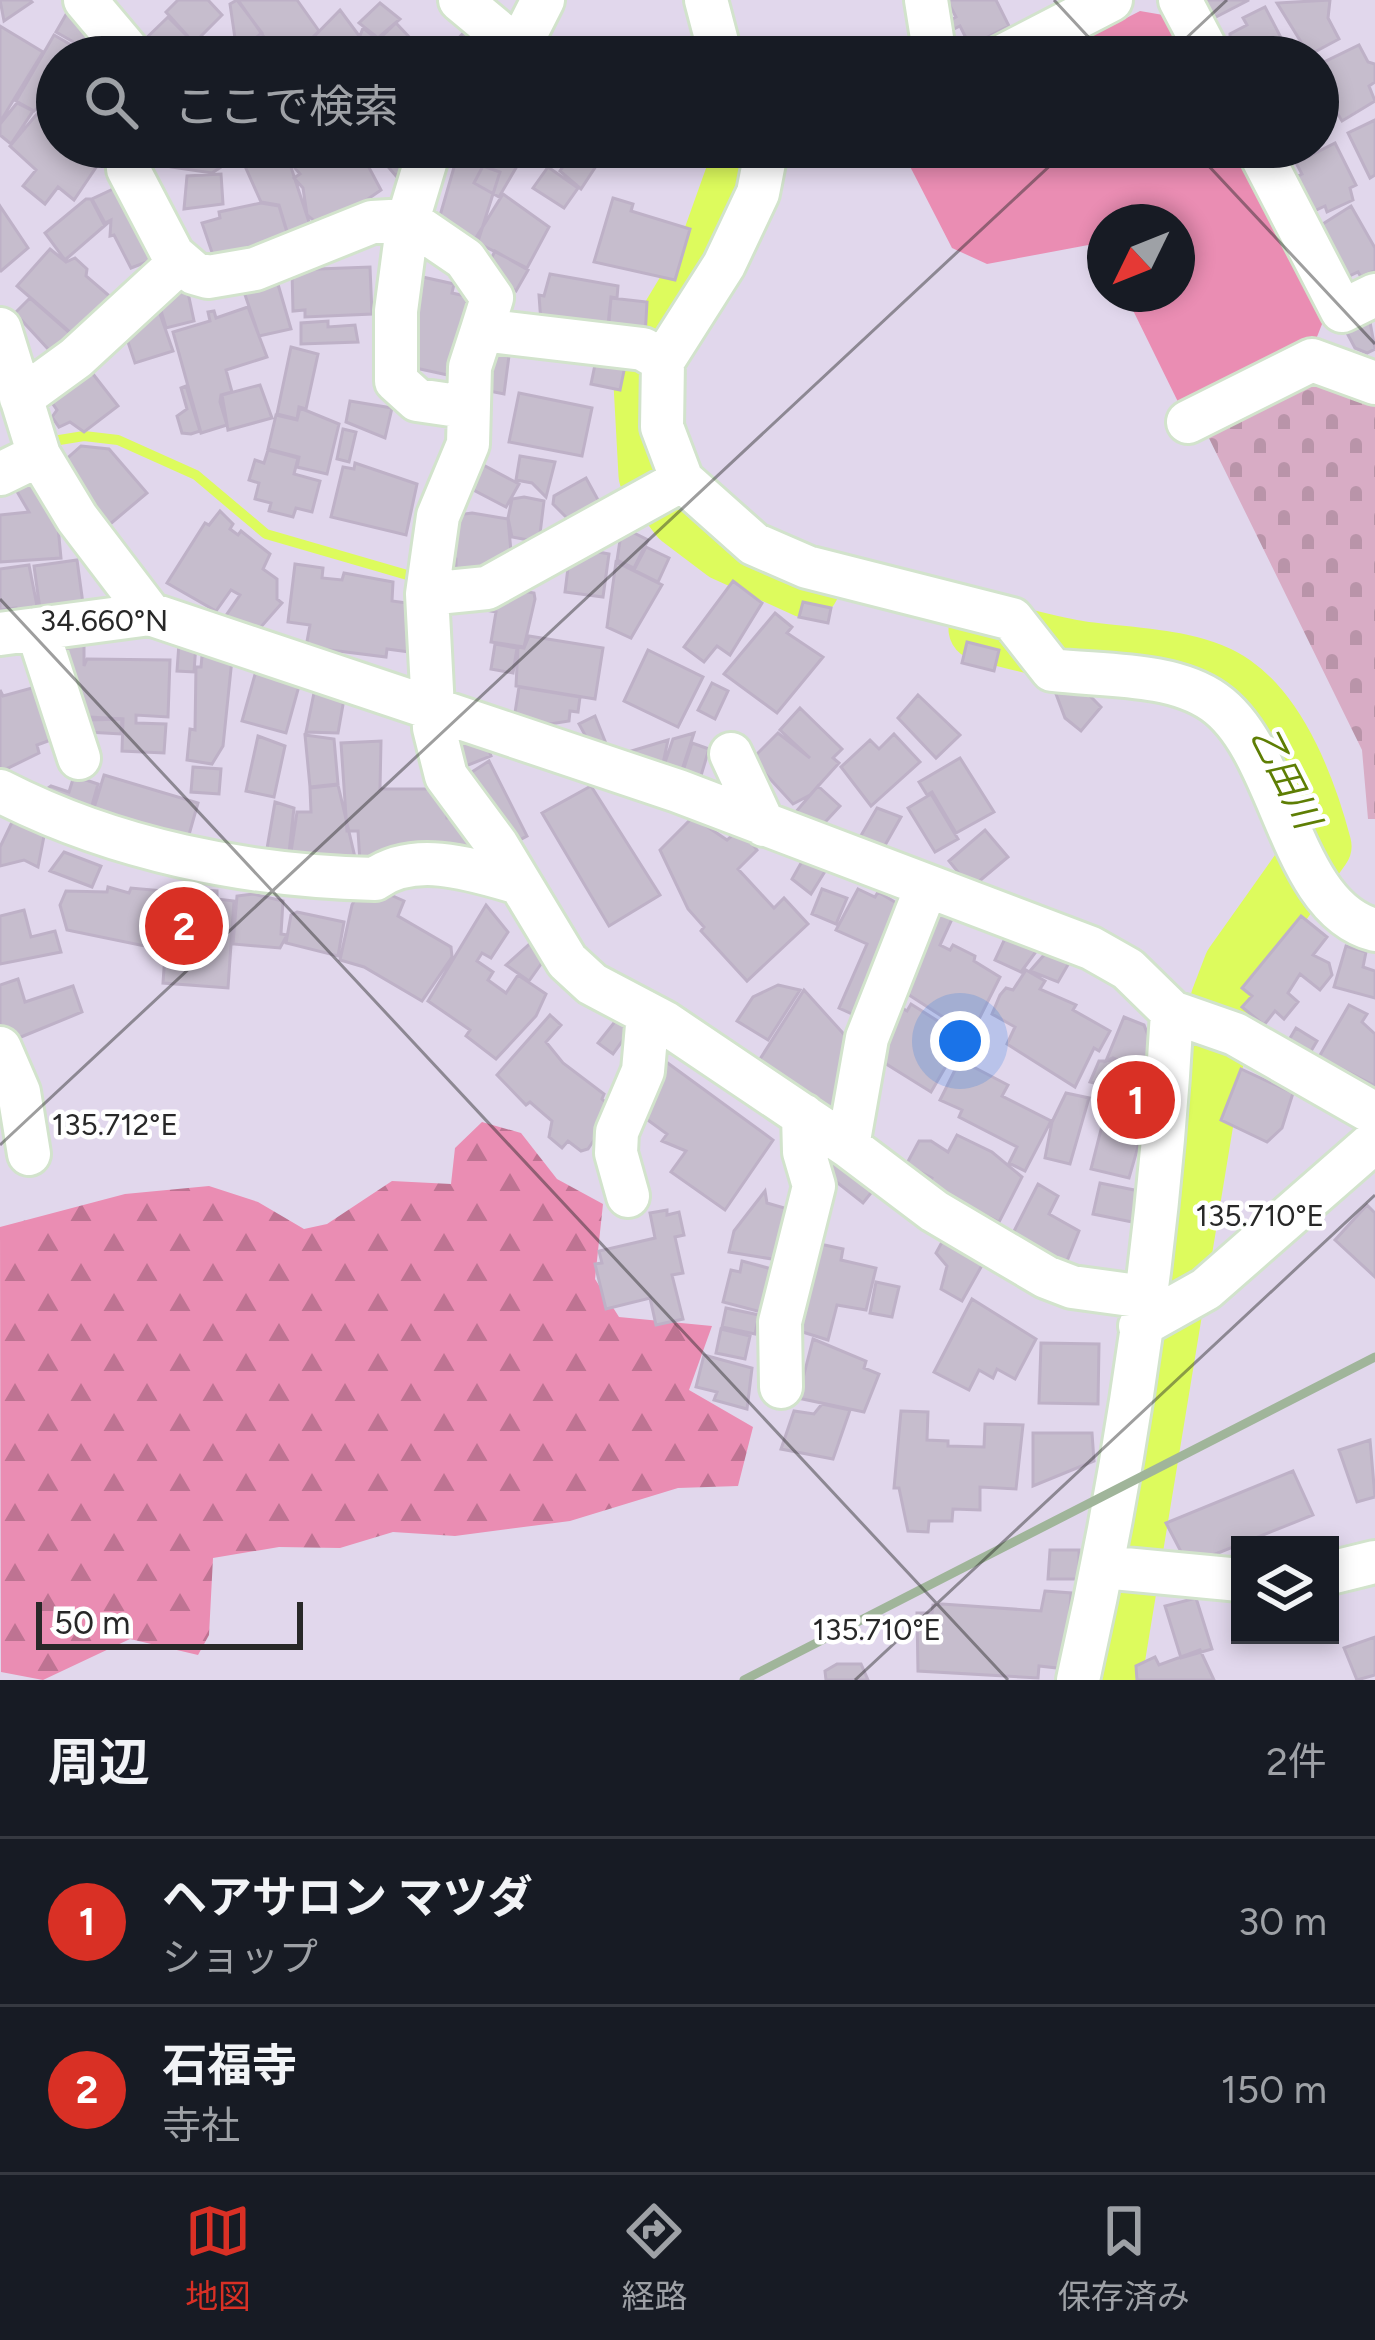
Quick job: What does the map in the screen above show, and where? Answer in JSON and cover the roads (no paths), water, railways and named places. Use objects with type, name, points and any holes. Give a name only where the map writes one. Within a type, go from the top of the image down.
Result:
[{"type":"street","points":[[85,0],[116,36]]},
{"type":"street","points":[[460,0],[499,36]]},
{"type":"street","points":[[525,36],[543,0]]},
{"type":"street","points":[[706,0],[715,36]]},
{"type":"street","points":[[926,0],[932,36]]},
{"type":"street","points":[[1041,36],[1111,0]]},
{"type":"street","points":[[1180,0],[1199,36]]},
{"type":"street","points":[[128,168],[179,263],[208,277],[255,268],[346,230],[407,220],[464,259],[492,298],[465,407],[465,458],[438,516],[428,582],[433,709],[446,776],[566,961],[578,1002]]},
{"type":"street","points":[[423,168],[407,220],[396,311],[396,381],[417,400],[465,407]]},
{"type":"street","points":[[762,168],[758,193],[724,265],[663,361],[662,428],[682,480],[754,544],[807,567],[1021,625],[1052,670],[1175,685],[1216,703],[1251,744],[1293,838],[1324,888],[1351,924],[1375,930]]},
{"type":"street","points":[[1268,168],[1342,310],[1375,295]]},
{"type":"street","points":[[21,398],[76,358],[179,263]]},
{"type":"street","points":[[0,329],[39,455],[76,518],[150,614]]},
{"type":"street","points":[[482,330],[643,349],[663,361]]},
{"type":"street","points":[[1187,422],[1312,360],[1375,383]]},
{"type":"street","points":[[0,475],[39,455]]},
{"type":"street","points":[[428,582],[487,588],[682,480]]},
{"type":"street","points":[[79,758],[18,632],[150,614],[764,825],[1091,948],[1128,969],[1172,1012],[1235,1034],[1375,1114]]},
{"type":"street","points":[[731,754],[764,825]]},
{"type":"street","points":[[0,791],[59,820],[240,871],[374,879],[388,870],[456,864],[519,884]]},
{"type":"street","points":[[848,1146],[867,1038],[926,888]]},
{"type":"street","points":[[566,961],[592,984],[648,1014],[803,1115],[934,1211],[1046,1276],[1158,1311]]},
{"type":"street","points":[[1078,1680],[1158,1311],[1172,1012]]},
{"type":"street","points":[[628,1196],[616,1154],[616,1132],[644,1071],[648,1014]]},
{"type":"street","points":[[0,1048],[19,1092],[29,1154]]},
{"type":"street","points":[[781,1387],[780,1322],[814,1186],[804,1152],[803,1115]]},
{"type":"street","points":[[1158,1311],[1375,1141]]},
{"type":"street","points":[[1339,1571],[1375,1562]]},
{"type":"street","points":[[1103,1567],[1231,1579]]},
{"type":"waterway","name":"乙田川","points":[[740,168],[706,262],[644,365],[650,475],[681,516],[726,550],[808,587]]},
{"type":"waterway","points":[[47,442],[84,436],[118,440],[196,475],[266,534],[421,579]]},
{"type":"waterway","name":"乙田川","points":[[980,629],[1071,651],[1176,665],[1232,686],[1277,737],[1307,803],[1320,846],[1235,966],[1222,1000],[1110,1680]]},
{"type":"railway","points":[[744,1680],[1375,1357]]},
{"type":"place","name":"石福寺","points":[[184,926]]},
{"type":"place","name":"ヘアサロン マツダ","points":[[1136,1100]]}]
